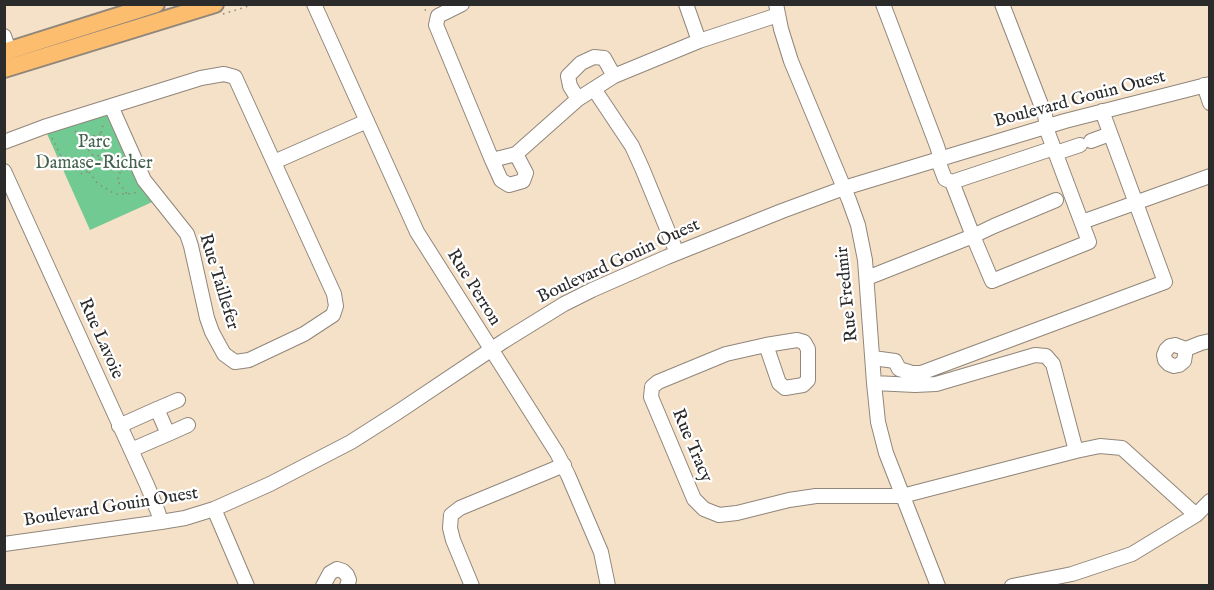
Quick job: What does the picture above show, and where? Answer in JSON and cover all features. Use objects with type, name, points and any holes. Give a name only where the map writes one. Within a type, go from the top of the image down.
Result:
[{"type":"main road","points":[[6,46],[156,4]]},
{"type":"main road","points":[[4,69],[215,4]]},
{"type":"street","name":"Rue Perron","points":[[314,4],[417,232],[564,465],[601,552],[608,585]]},
{"type":"street","points":[[462,4],[438,16],[436,25],[501,180],[509,185],[524,181],[526,173],[516,154]]},
{"type":"street","points":[[686,4],[699,41]]},
{"type":"street","points":[[883,4],[941,159],[940,166],[945,179],[952,183],[992,281],[1089,242],[1048,133],[1045,115],[1002,4]]},
{"type":"street","points":[[492,159],[516,154],[578,99],[614,76],[777,10]]},
{"type":"street","name":"Rue Fredmir","points":[[777,10],[791,61],[858,225],[866,260],[878,422],[886,453],[938,585]]},
{"type":"street","points":[[578,99],[570,86],[568,76],[580,63],[594,57],[603,58],[614,76]]},
{"type":"street","points":[[4,142],[201,78],[224,74],[235,78],[274,162],[367,121]]},
{"type":"street","points":[[1207,84],[1209,103]]},
{"type":"street","name":"Boulevard Gouin Ouest","points":[[4,544],[161,522],[214,509],[270,484],[351,442],[572,299],[677,253],[790,207],[844,188],[1048,126],[1207,84]]},
{"type":"street","points":[[594,89],[635,153],[677,253]]},
{"type":"street","name":"Rue Taillefer","points":[[111,106],[144,180],[187,234],[212,332],[224,354],[235,362],[249,360],[304,334],[333,315],[336,306],[334,294],[274,162]]},
{"type":"street","points":[[873,358],[895,361],[899,369],[921,373],[1166,282],[1102,111]]},
{"type":"street","points":[[952,183],[1110,134]]},
{"type":"street","name":"Rue Lavoie","points":[[4,171],[131,450],[161,522]]},
{"type":"street","points":[[1082,222],[1209,176]]},
{"type":"street","points":[[867,278],[1056,200]]},
{"type":"street","points":[[1186,349],[1209,341]]},
{"type":"street","name":"Rue Tracy","points":[[766,345],[726,354],[658,382],[652,387],[651,397],[694,499],[704,509],[719,514],[737,513],[816,496],[902,496]]},
{"type":"street","points":[[874,383],[936,384],[1035,355],[1046,356],[1053,364],[1076,451]]},
{"type":"street","points":[[120,426],[178,400]]},
{"type":"street","points":[[157,409],[168,434]]},
{"type":"street","points":[[131,450],[188,425]]},
{"type":"street","points":[[902,496],[1100,446],[1122,448],[1196,515]]},
{"type":"street","points":[[472,585],[453,540],[450,528],[451,515],[460,508],[564,465]]},
{"type":"street","points":[[1012,585],[1072,574],[1132,554],[1196,515],[1209,501]]},
{"type":"street","points":[[214,509],[247,585]]},
{"type":"street","points":[[323,585],[330,573],[338,569],[347,575],[349,580],[347,585]]},
{"type":"path","points":[[422,4],[429,15]]},
{"type":"path","points":[[70,119],[75,131],[81,137],[89,140]]},
{"type":"path","points":[[98,134],[106,137],[110,147],[105,155],[99,157],[91,154],[87,147],[91,137],[98,134]]},
{"type":"path","points":[[52,137],[64,164],[72,165],[82,174],[89,171],[100,159],[115,160],[121,172],[117,180],[127,194]]},
{"type":"path","points":[[105,155],[107,159]]},
{"type":"path","points":[[89,171],[97,183],[114,194],[151,189]]},
{"type":"green space","name":"Parc Damase-Richer","points":[[111,106],[159,199],[90,230],[44,127]]}]
